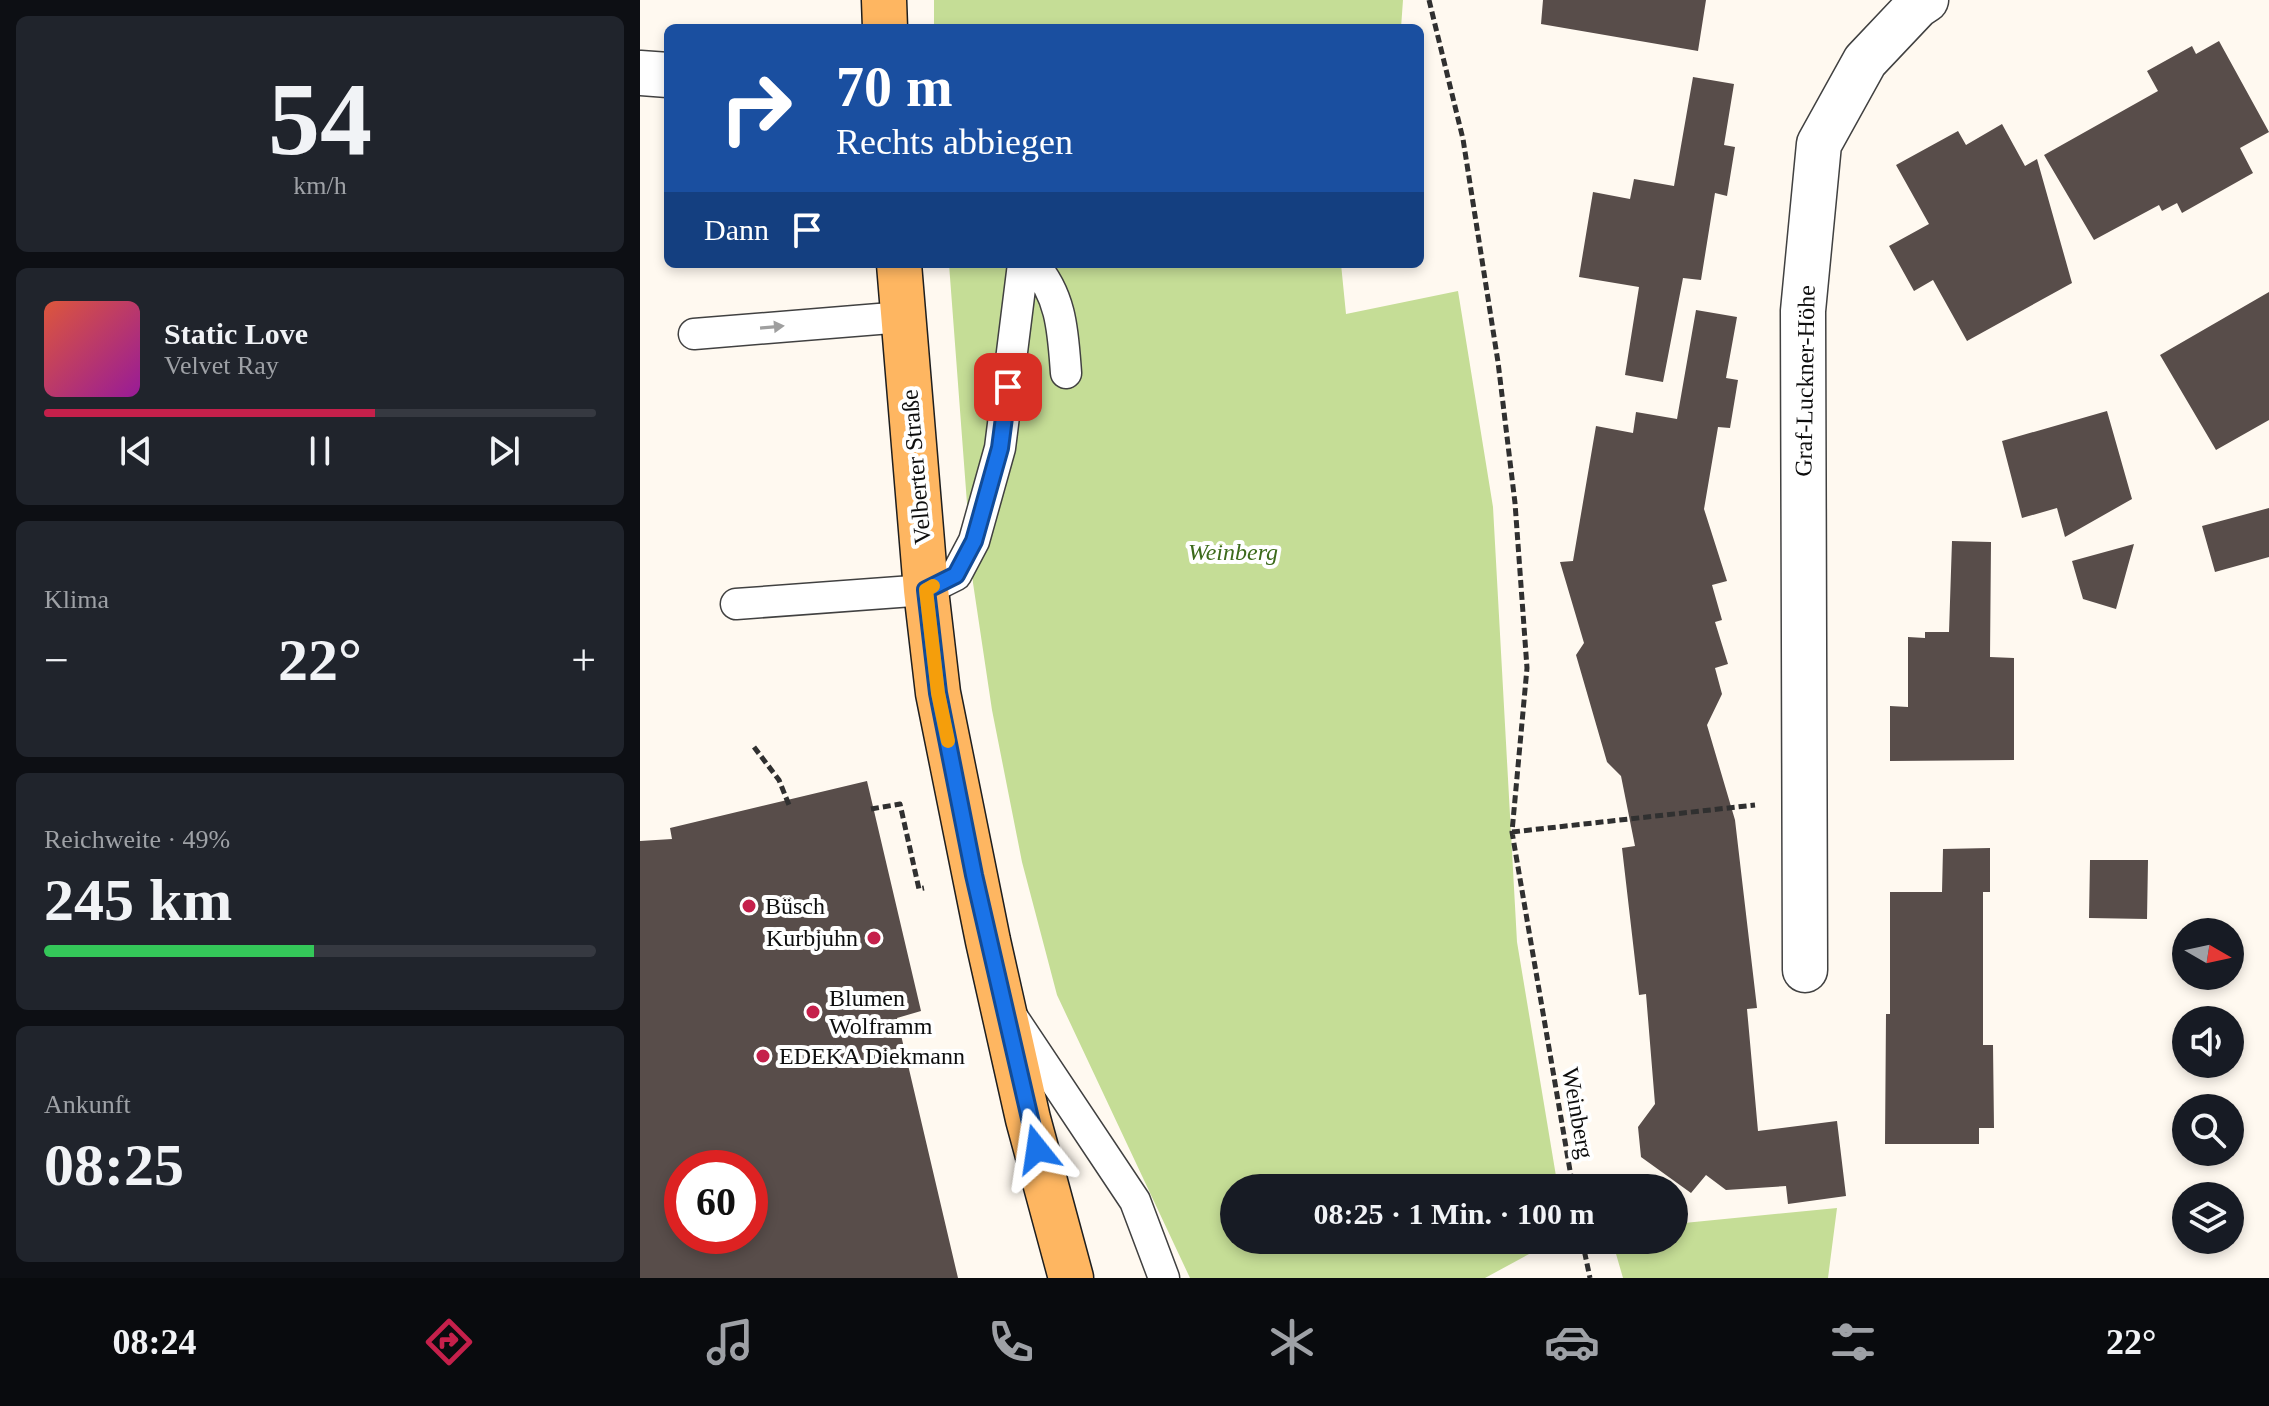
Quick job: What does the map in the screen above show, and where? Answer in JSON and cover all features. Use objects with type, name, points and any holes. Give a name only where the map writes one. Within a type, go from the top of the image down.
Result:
[{"type":"main road","points":[[884,0],[885,24]]},
{"type":"main road","name":"Velberter Straße","points":[[899,268],[926,590],[938,693],[1028,1119],[1071,1278]]},
{"type":"street","name":"Graf-Luckner-Höhe","points":[[1805,970],[1803,311],[1819,144],[1865,61],[1926,0]]},
{"type":"street","points":[[640,73],[664,75]]},
{"type":"lane","points":[[736,604],[926,590],[956,575],[974,541],[1000,448],[1022,268]]},
{"type":"lane","points":[[1036,268],[1054,292],[1063,324],[1066,373]]},
{"type":"lane","points":[[694,334],[903,317]]},
{"type":"lane","points":[[1002,1002],[1135,1201],[1164,1278]]},
{"type":"path","name":"Weinberg","points":[[1429,0],[1463,139],[1498,362],[1515,503],[1527,668],[1512,832],[1571,1174]]},
{"type":"path","points":[[754,747],[779,780],[789,805]]},
{"type":"path","points":[[1512,832],[1803,799]]},
{"type":"path","points":[[1585,1254],[1590,1278]]},
{"type":"green space","points":[[934,0],[1403,0],[1401,24],[934,24]]},
{"type":"green space","name":"Weinberg","points":[[949,268],[1341,268],[1346,314],[1458,291],[1493,507],[1517,942],[1556,1174],[1220,1174],[1220,1254],[1529,1254],[1485,1278],[1190,1278],[1057,995],[1022,862],[992,710],[973,583]]},
{"type":"green space","points":[[1837,1208],[1828,1278],[1623,1278],[1616,1254],[1688,1254],[1688,1223]]},
{"type":"building","points":[[1543,0],[1706,0],[1698,51],[1541,24]]},
{"type":"building","points":[[2219,41],[2269,132],[2240,148],[2253,173],[2182,213],[2177,203],[2162,211],[2159,205],[2094,240],[2044,155],[2158,91],[2147,71],[2192,46],[2196,54]]},
{"type":"building","points":[[1693,77],[1734,84],[1724,145],[1735,147],[1727,196],[1715,193],[1701,280],[1683,278],[1663,382],[1625,375],[1639,287],[1579,277],[1593,192],[1630,199],[1634,179],[1674,186]]},
{"type":"building","points":[[2002,124],[2025,166],[2037,159],[2072,283],[1967,341],[1933,280],[1914,291],[1889,246],[1929,224],[1896,165],[1958,131],[1966,145]]},
{"type":"building","points":[[2269,292],[2269,420],[2216,450],[2160,355]]},
{"type":"building","points":[[1696,310],[1737,317],[1726,378],[1738,380],[1730,428],[1718,427],[1704,509],[1727,581],[1712,585],[1722,620],[1715,622],[1728,664],[1715,668],[1722,694],[1707,725],[1735,820],[1757,1008],[1747,1009],[1758,1131],[1837,1121],[1846,1196],[1788,1204],[1786,1186],[1726,1190],[1706,1175],[1691,1193],[1688,1191],[1688,1174],[1665,1174],[1641,1157],[1638,1127],[1655,1104],[1646,994],[1639,995],[1622,848],[1635,846],[1621,776],[1607,762],[1576,655],[1584,643],[1560,562],[1573,561],[1596,426],[1633,433],[1636,412],[1677,419]]},
{"type":"building","points":[[2107,411],[2132,499],[2065,537],[2057,508],[2022,518],[2002,441]]},
{"type":"building","points":[[2269,508],[2269,557],[2215,572],[2202,526]]},
{"type":"building","points":[[1952,541],[1991,542],[1990,657],[2014,658],[2014,760],[1890,761],[1890,706],[1908,707],[1908,637],[1925,638],[1925,632],[1949,632]]},
{"type":"building","points":[[2134,544],[2116,609],[2083,599],[2072,561]]},
{"type":"building","points":[[867,781],[921,1011],[897,1018],[958,1278],[640,1278],[640,841],[672,839],[670,828]]},
{"type":"building","points":[[1990,848],[1990,892],[1942,892],[1943,849]]},
{"type":"building","points":[[2090,860],[2148,860],[2147,919],[2089,918]]},
{"type":"building","points":[[1890,892],[1983,892],[1983,1045],[1993,1045],[1994,1128],[1979,1128],[1979,1144],[1885,1144],[1886,1014],[1890,1014]]},
{"type":"slow traffic","points":[[933,586],[926,590],[938,693],[948,741]]},
{"type":"place","name":"Büsch","points":[[749,906]]},
{"type":"place","name":"Kurbjuhn","points":[[874,938]]},
{"type":"place","name":"Blumen Wolframm","points":[[813,1012]]},
{"type":"place","name":"EDEKA Diekmann","points":[[763,1056]]},
{"type":"route","points":[[1008,387],[1000,448],[974,541],[956,575],[926,590],[938,693],[974,875],[1037,1149]]}]
